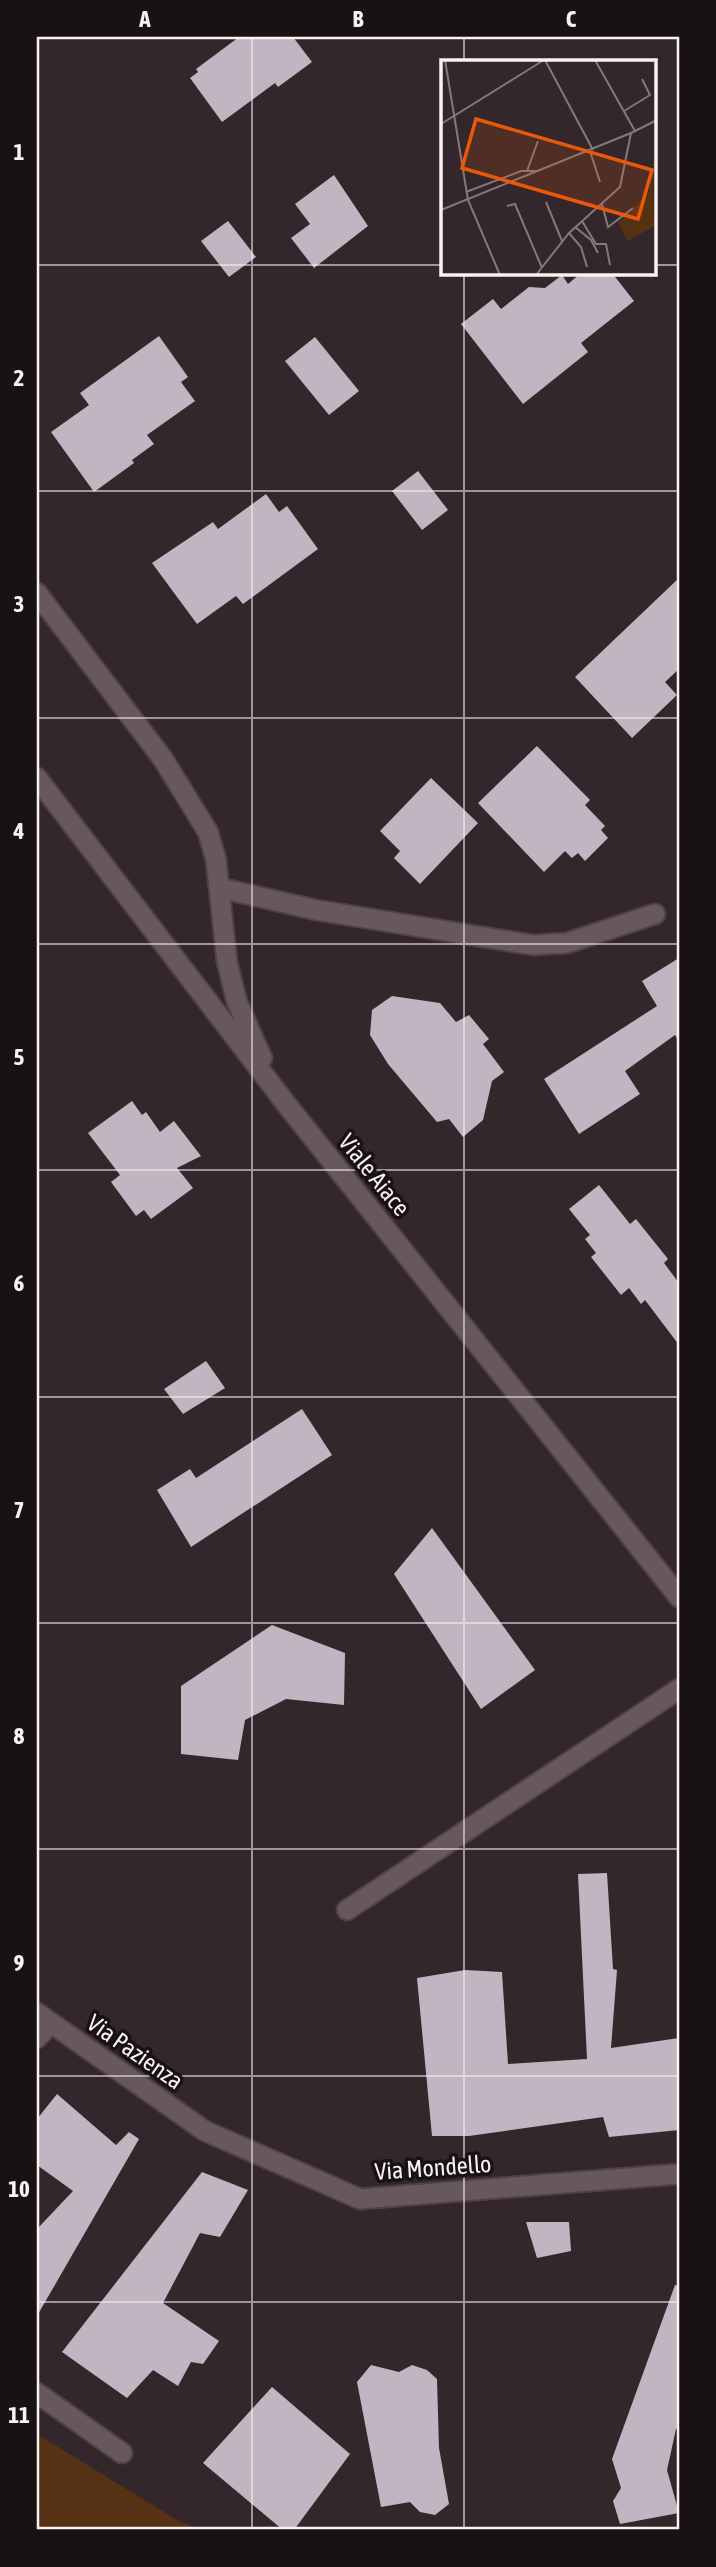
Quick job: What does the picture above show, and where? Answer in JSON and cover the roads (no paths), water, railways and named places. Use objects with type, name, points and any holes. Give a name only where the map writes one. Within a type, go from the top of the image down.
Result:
[{"type":"street","points":[[37,593],[189,798],[208,832],[220,888],[227,962],[237,1002],[253,1042],[287,1105]]},
{"type":"street","name":"Viale Aiace","points":[[37,778],[287,1105],[679,1597]]},
{"type":"street","points":[[220,888],[316,910],[533,945],[567,943],[655,914]]},
{"type":"street","points":[[346,1910],[679,1689]]},
{"type":"street","points":[[37,2038],[44,2018]]},
{"type":"street","name":"Via Pazienza","points":[[44,2018],[205,2132]]},
{"type":"street","name":"Via Mondello","points":[[205,2132],[360,2199],[679,2175]]},
{"type":"street","points":[[37,2393],[122,2453]]}]
